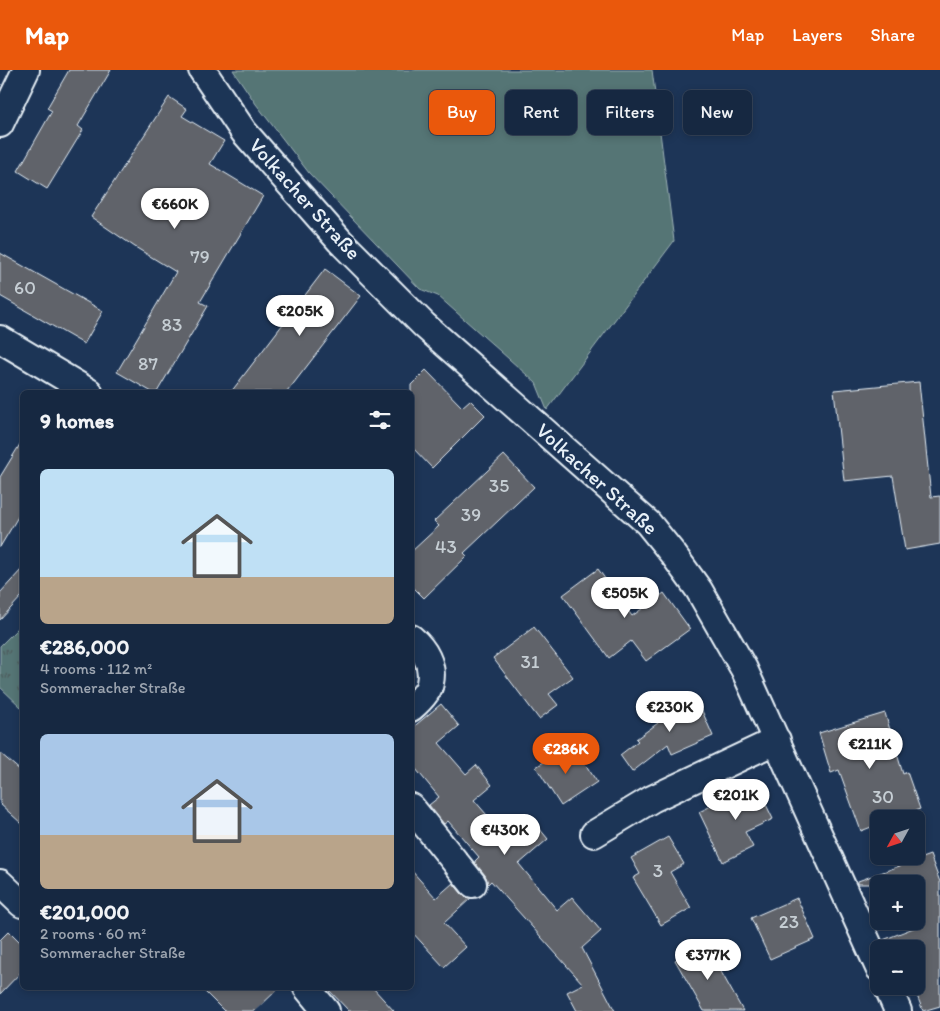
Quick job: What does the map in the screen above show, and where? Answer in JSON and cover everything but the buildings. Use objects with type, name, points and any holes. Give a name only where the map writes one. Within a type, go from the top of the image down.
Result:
[{"type":"street","points":[[0,124],[26,70]]},
{"type":"street","name":"Volkacher Straße","points":[[202,70],[244,132],[340,241],[424,325],[653,528],[699,590],[744,669],[870,948]]},
{"type":"street","points":[[0,339],[85,390]]},
{"type":"street","points":[[414,641],[424,652],[430,666],[430,684],[414,704]]},
{"type":"street","points":[[594,834],[652,799],[777,740]]},
{"type":"street","points":[[414,810],[473,884]]},
{"type":"street","points":[[0,883],[20,902]]},
{"type":"street","points":[[309,990],[326,1011]]},
{"type":"street","points":[[891,995],[898,1011]]},
{"type":"green space","points":[[233,70],[652,70],[655,90],[587,90],[587,135],[660,135],[674,241],[547,410],[536,383],[438,296],[420,289],[309,173],[256,104]]},
{"type":"green space","points":[[20,626],[20,706],[0,687],[0,646]]}]
